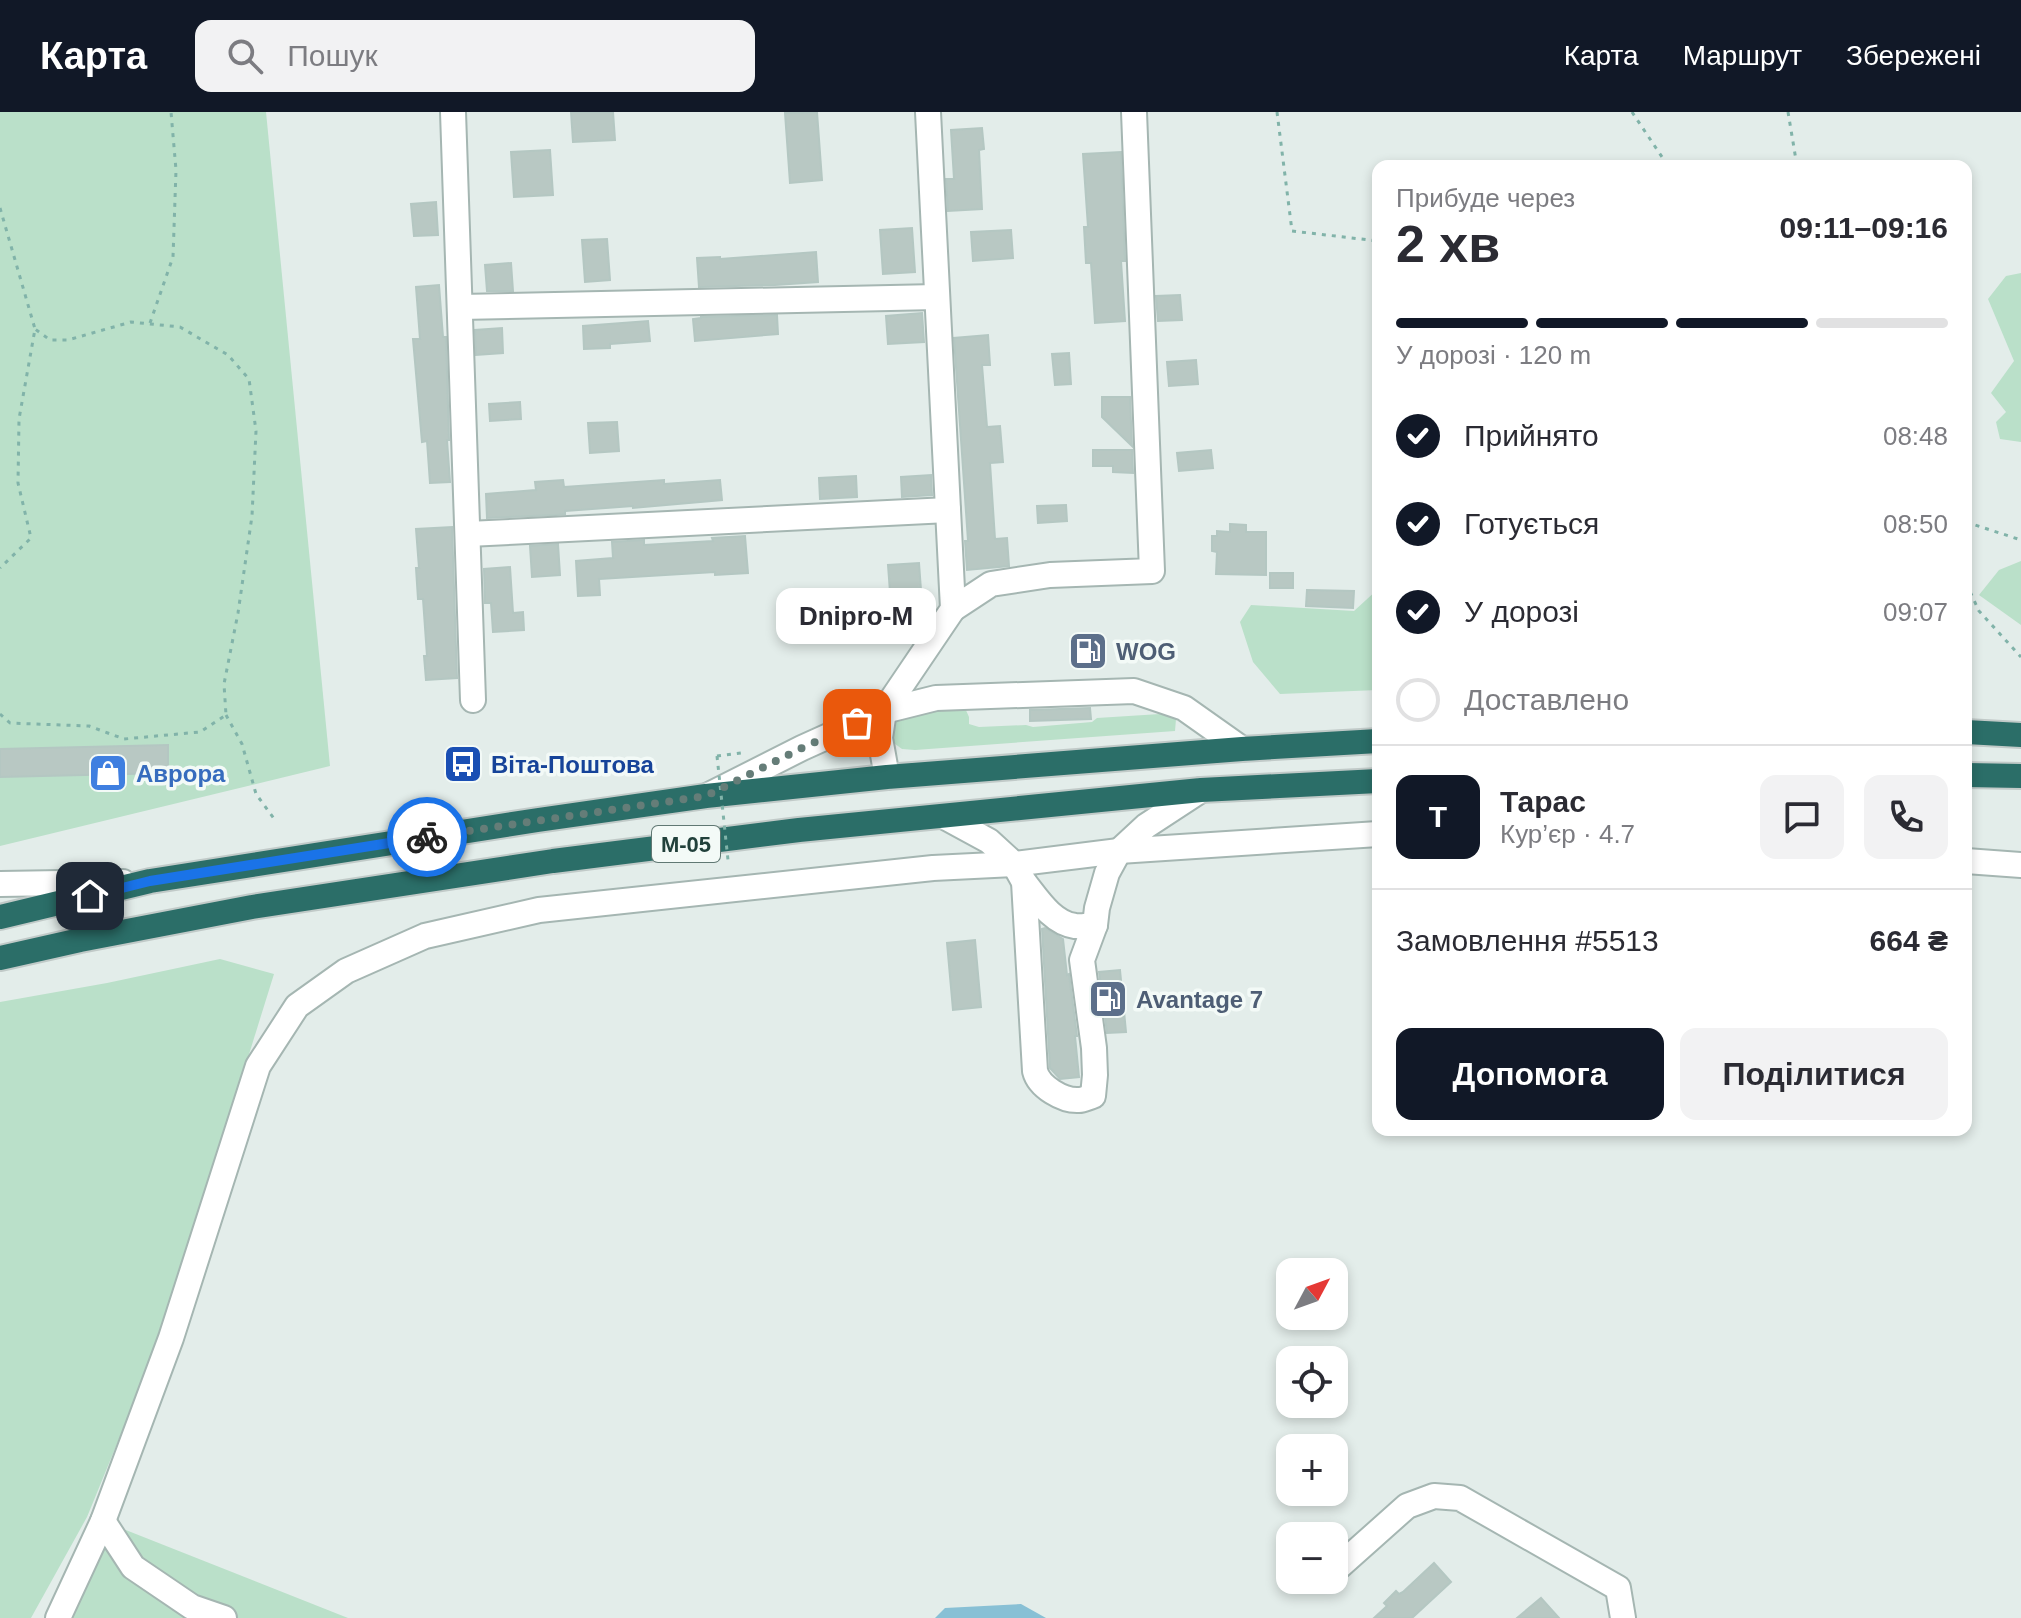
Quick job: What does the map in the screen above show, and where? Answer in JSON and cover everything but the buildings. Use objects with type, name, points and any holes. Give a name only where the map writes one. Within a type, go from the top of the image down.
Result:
[{"type":"highway","points":[[1972,732],[2021,735]]},
{"type":"highway","name":"М-05","points":[[0,917],[150,881],[706,796],[887,777],[1372,741]]},
{"type":"highway","points":[[1972,775],[2021,776]]},
{"type":"highway","name":"М-05","points":[[0,958],[252,907],[553,861],[799,830],[1201,790],[1372,781]]},
{"type":"street","points":[[453,112],[473,700]]},
{"type":"street","points":[[928,112],[953,609]]},
{"type":"street","points":[[887,777],[880,738],[884,711],[953,609],[991,584],[1050,575],[1152,571],[1134,112]]},
{"type":"street","points":[[460,307],[937,297]]},
{"type":"street","points":[[468,534],[948,510]]},
{"type":"street","points":[[706,796],[884,711],[936,698],[1134,691],[1184,708],[1242,749]]},
{"type":"street","points":[[1019,873],[1037,1080],[1057,1094],[1079,1100],[1093,1096],[1094,1048],[1082,960],[1095,925],[1107,873],[1119,851],[1146,826],[1201,790]]},
{"type":"street","points":[[943,816],[989,841],[1049,912],[1061,921],[1073,926],[1095,925]]},
{"type":"street","points":[[58,1618],[103,1521],[171,1338],[258,1066],[297,1006],[346,971],[425,936],[539,910],[933,868],[1019,873],[1119,851],[1372,834]]},
{"type":"street","points":[[1972,861],[2021,865]]},
{"type":"street","points":[[0,884],[150,881]]},
{"type":"street","points":[[1348,1559],[1407,1506],[1434,1496],[1460,1498],[1618,1588],[1623,1618]]},
{"type":"street","points":[[103,1521],[133,1567],[192,1607],[224,1618]]},
{"type":"path","points":[[150,323],[173,257],[176,170],[171,112]]},
{"type":"path","points":[[1277,112],[1292,231],[1372,240]]},
{"type":"path","points":[[1632,112],[1664,160]]},
{"type":"path","points":[[1788,112],[1796,160]]},
{"type":"path","points":[[0,208],[35,329],[19,419],[18,483],[31,538],[0,568]]},
{"type":"path","points":[[35,329],[50,340],[68,340],[131,322],[180,327],[228,355],[249,379],[256,431],[252,516],[224,684],[226,715],[242,744],[256,794],[275,820]]},
{"type":"path","points":[[1972,524],[2021,540]]},
{"type":"path","points":[[1972,596],[1979,611],[2021,657]]},
{"type":"path","points":[[0,714],[10,723],[89,726],[124,739],[200,732],[226,715]]},
{"type":"path","points":[[717,756],[728,860]]},
{"type":"green space","points":[[0,112],[266,112],[330,766],[0,846]]},
{"type":"green space","points":[[2021,273],[2021,442],[2000,439],[1996,422],[2006,412],[1991,393],[2014,361],[1988,299],[2006,276]]},
{"type":"green space","points":[[2021,561],[2021,625],[1979,595],[1999,570]]},
{"type":"green space","points":[[1372,594],[1372,690],[1280,694],[1253,662],[1240,622],[1251,605],[1354,611]]},
{"type":"green space","points":[[965,708],[969,724],[979,727],[1033,727],[1092,722],[1097,718],[1160,714],[1176,719],[1175,731],[915,750],[902,749],[891,741],[888,720],[912,709]]},
{"type":"green space","points":[[220,959],[274,974],[162,1334],[87,1517],[31,1618],[0,1618],[0,1002]]},
{"type":"green space","points":[[103,1521],[348,1618],[47,1618]]},
{"type":"water","points":[[1021,1604],[1046,1618],[935,1618],[945,1608]]},
{"type":"way so far","points":[[427,837],[706,796],[857,723]]},
{"type":"place","name":"WOG","points":[[1088,651]]},
{"type":"place","name":"Dnipro-M","points":[[857,723]]},
{"type":"place","name":"Віта-Поштова","points":[[463,764]]},
{"type":"place","name":"Аврора","points":[[108,773]]},
{"type":"place","name":"Avantage 7","points":[[1108,999]]},
{"type":"route","points":[[90,896],[150,881],[427,837]]}]
